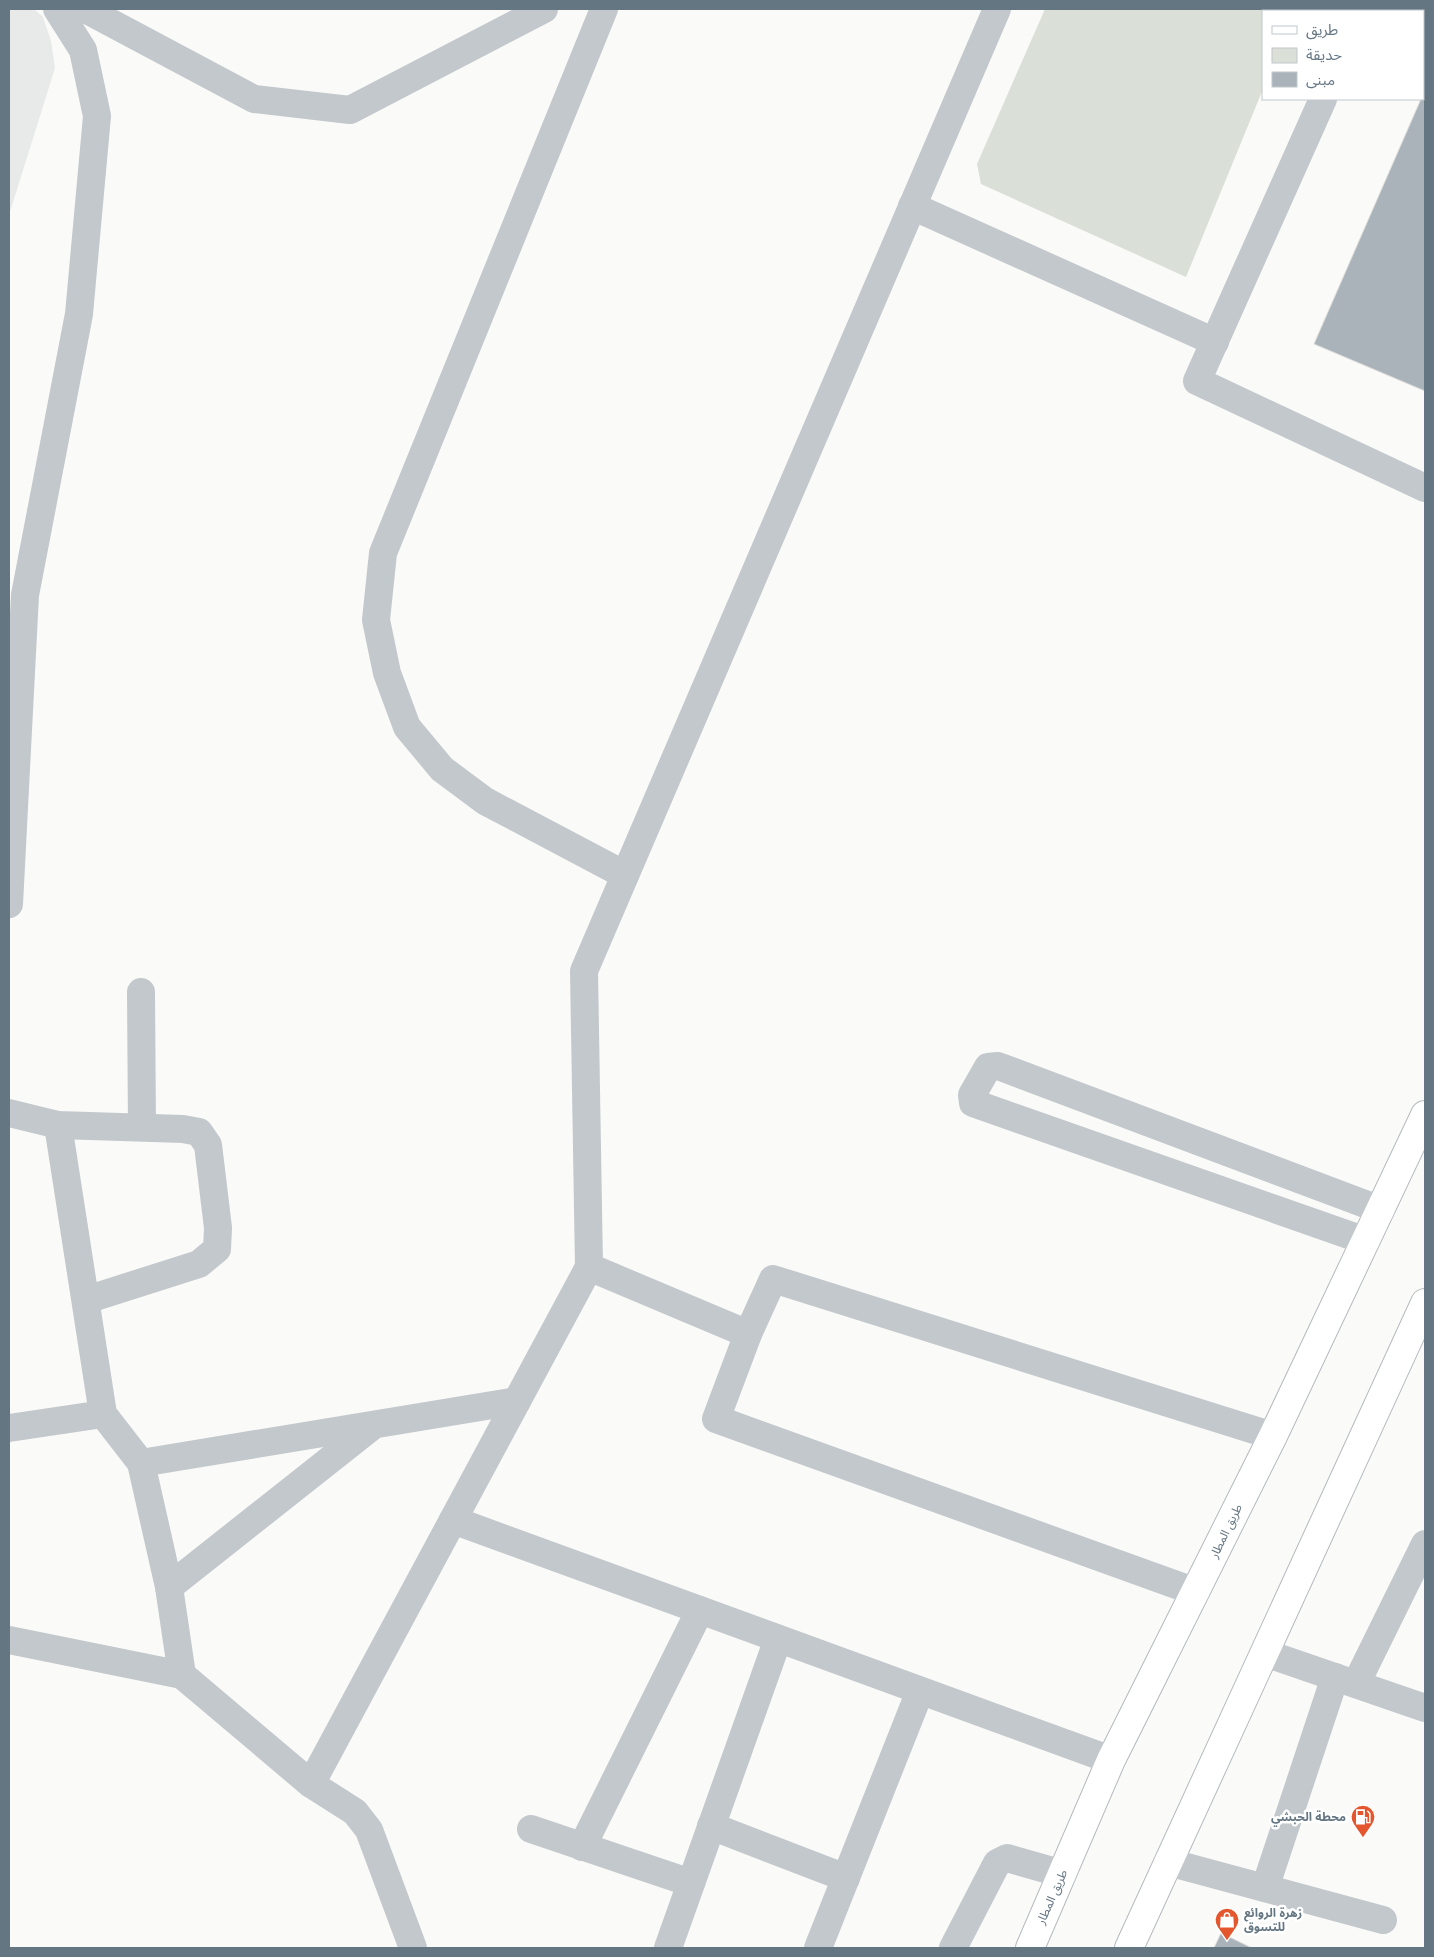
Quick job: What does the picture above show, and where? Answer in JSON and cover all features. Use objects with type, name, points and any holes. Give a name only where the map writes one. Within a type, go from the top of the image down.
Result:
[{"type":"main road","name":"طريق المطار","points":[[1030,1948],[1111,1760],[1273,1436],[1425,1115]]},
{"type":"main road","points":[[1128,1948],[1265,1653],[1418,1336],[1425,1303]]},
{"type":"street","points":[[9,904],[25,595],[79,314],[97,116],[83,50],[57,9]]},
{"type":"street","points":[[85,9],[254,99],[350,110],[544,9]]},
{"type":"street","points":[[604,9],[383,553],[376,620],[387,673],[407,727],[442,769],[485,801],[625,875]]},
{"type":"street","points":[[311,1784],[589,1267],[584,971],[998,9]]},
{"type":"street","points":[[1323,100],[1197,381],[1425,488]]},
{"type":"street","points":[[912,206],[1215,342]]},
{"type":"street","points":[[141,992],[142,1127]]},
{"type":"street","points":[[1366,1241],[973,1103],[972,1094],[988,1067],[998,1066],[1380,1210]]},
{"type":"street","points":[[1075,1139],[1090,1100]]},
{"type":"street","points":[[9,1113],[58,1125],[183,1128],[199,1132],[208,1145],[218,1228],[217,1249],[199,1264],[86,1300]]},
{"type":"street","points":[[58,1125],[103,1414],[141,1463],[169,1587],[182,1675]]},
{"type":"street","points":[[589,1267],[748,1334]]},
{"type":"street","points":[[1196,1592],[716,1419],[748,1334],[773,1279],[1273,1436]]},
{"type":"street","points":[[141,1463],[517,1401]]},
{"type":"street","points":[[9,1428],[103,1414]]},
{"type":"street","points":[[169,1587],[372,1426]]},
{"type":"street","points":[[453,1520],[1111,1760]]},
{"type":"street","points":[[1265,1888],[1346,1681],[1425,1544]]},
{"type":"street","points":[[582,1847],[700,1610]]},
{"type":"street","points":[[668,1948],[778,1639]]},
{"type":"street","points":[[9,1640],[182,1675],[311,1784],[355,1812],[369,1830],[413,1948]]},
{"type":"street","points":[[1265,1653],[1425,1708]]},
{"type":"street","points":[[818,1948],[920,1691]]},
{"type":"street","points":[[711,1826],[846,1878]]},
{"type":"street","points":[[531,1829],[691,1883]]},
{"type":"street","points":[[953,1948],[997,1863],[1007,1858],[1062,1874]]},
{"type":"street","points":[[1168,1862],[1383,1920]]},
{"type":"shaded area","points":[[9,9],[34,9],[43,17],[51,41],[55,68],[9,215]]},
{"type":"green space","points":[[1045,9],[1296,9],[1262,10],[1262,91],[1186,277],[981,184],[977,164]]},
{"type":"building","points":[[1425,89],[1425,391],[1314,344],[1421,100],[1424,100]]},
{"type":"building","name":"زهرة الروائع للتسوق","points":[[1221,1933],[1252,1948],[1214,1948]]},
{"type":"place","name":"محطة الحبشي","points":[[1363,1838]]},
{"type":"place","name":"زهرة الروائع للتسوق","points":[[1227,1941]]}]
